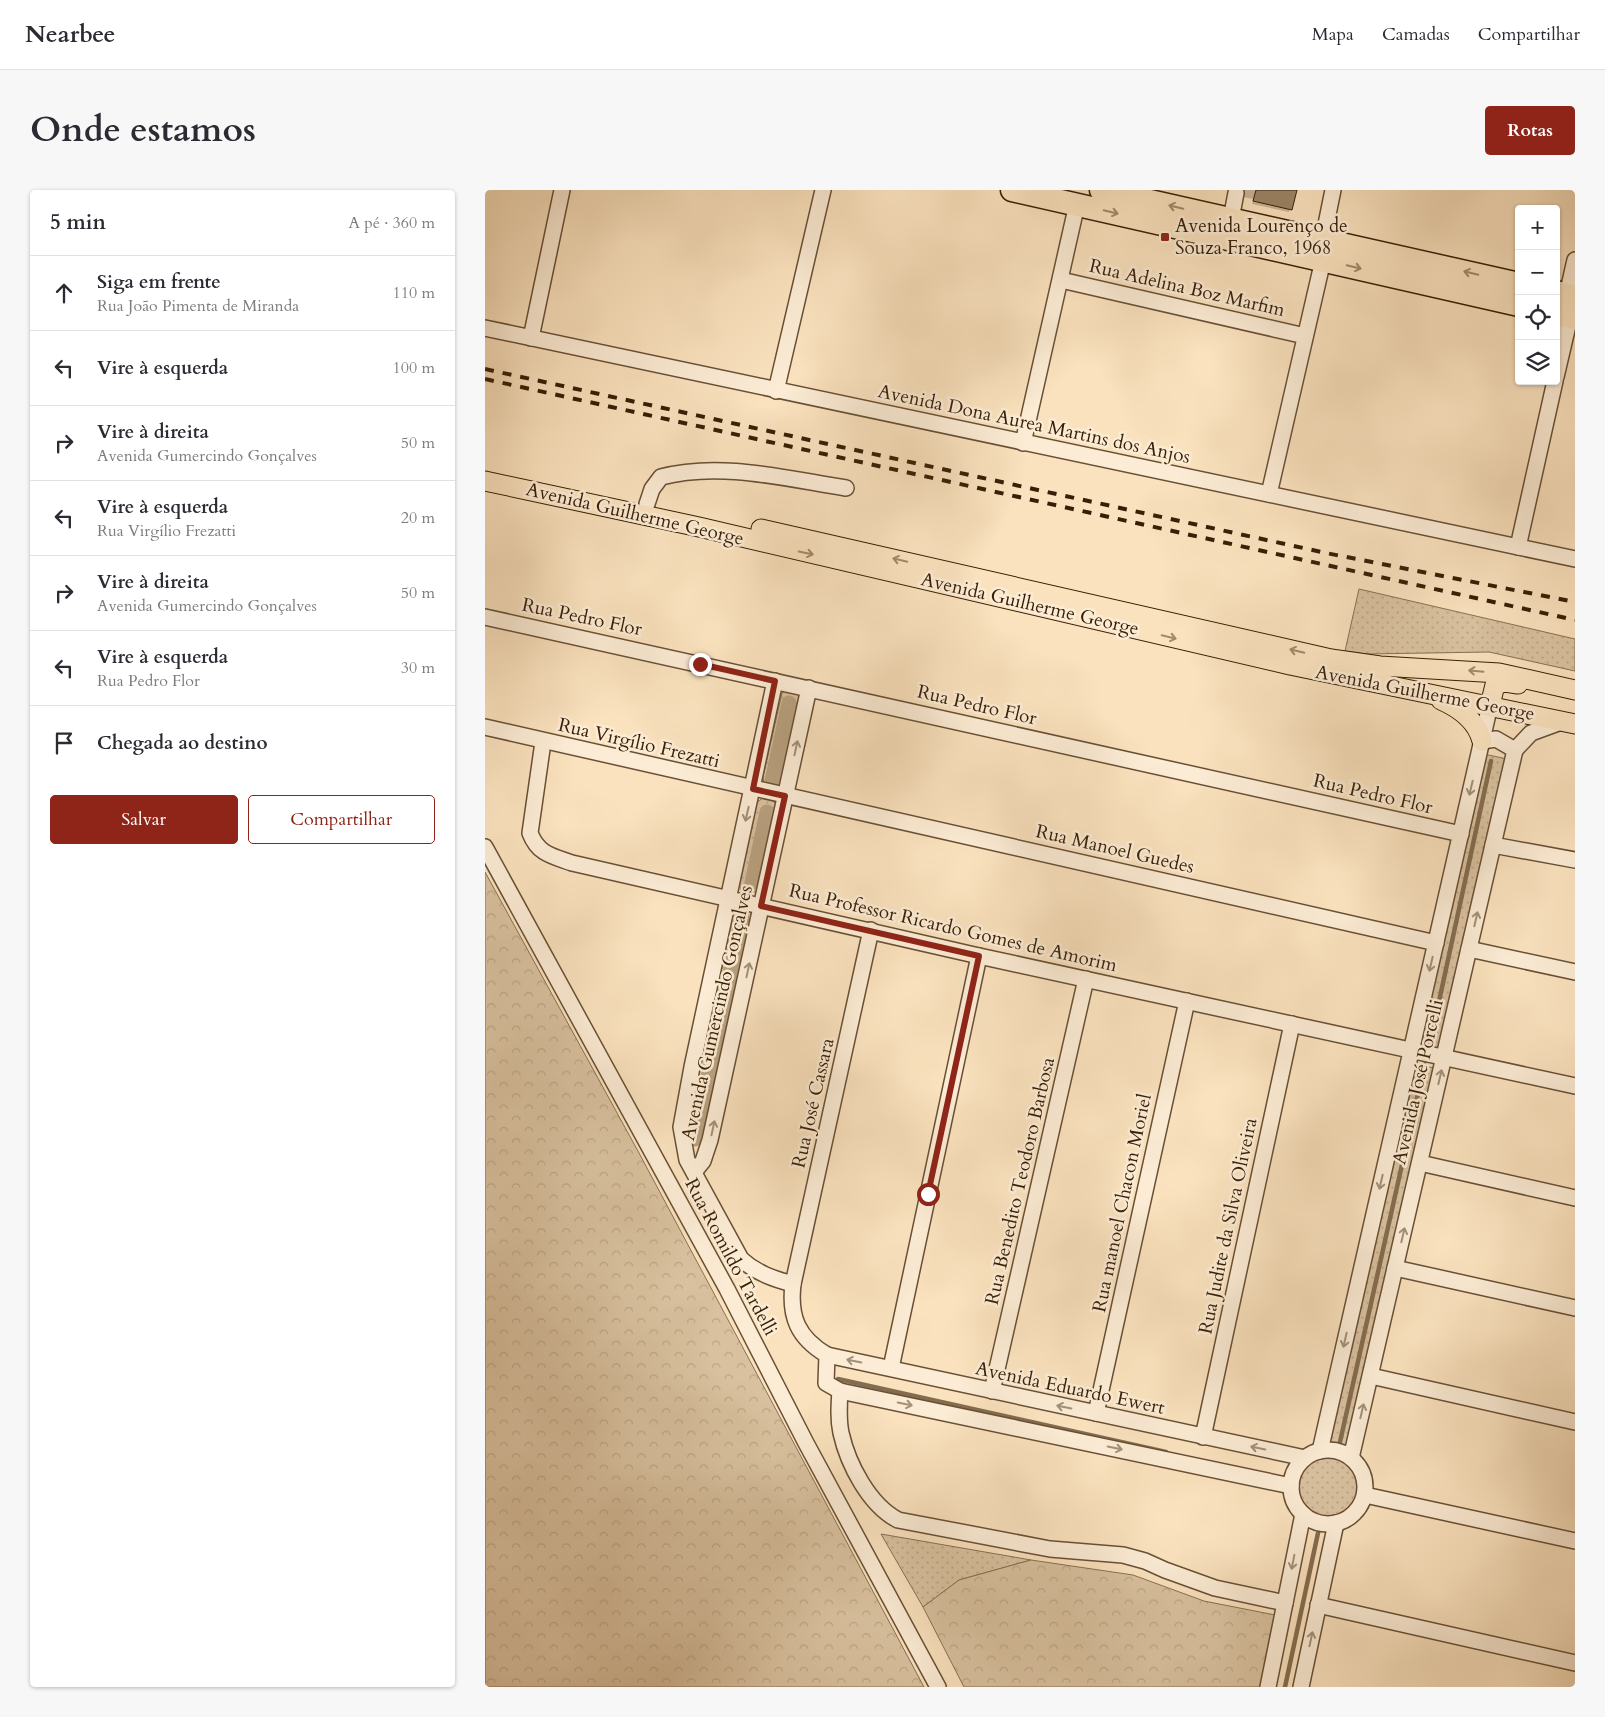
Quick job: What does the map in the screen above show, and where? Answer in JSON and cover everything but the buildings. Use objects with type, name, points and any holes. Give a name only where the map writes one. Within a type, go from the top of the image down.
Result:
[{"type":"highway","points":[[1012,190],[1323,250],[1515,283]]},
{"type":"highway","points":[[1101,190],[1231,219],[1323,250],[1515,304]]},
{"type":"main road","name":"Avenida Guilherme George","points":[[485,468],[1331,659],[1380,666],[1499,673],[1572,690]]},
{"type":"main road","name":"Avenida Guilherme George","points":[[485,481],[699,528],[1290,665],[1569,722]]},
{"type":"main road","points":[[1490,705],[1493,687],[1503,682],[1572,690]]},
{"type":"main road","points":[[1429,694],[1450,704],[1479,728],[1482,741]]},
{"type":"street","points":[[531,338],[560,190]]},
{"type":"street","points":[[776,391],[823,190]]},
{"type":"street","points":[[1269,494],[1305,336],[1333,190]]},
{"type":"street","points":[[1231,219],[1236,193]]},
{"type":"street","points":[[1023,443],[1077,204]]},
{"type":"street","points":[[1560,351],[1575,260]]},
{"type":"street","name":"Rua Adelina Boz Marfim","points":[[1061,280],[1305,336]]},
{"type":"street","name":"Avenida Dona Aurea Martins dos Anjos","points":[[485,328],[1575,560]]},
{"type":"street","points":[[1519,547],[1554,385]]},
{"type":"street","points":[[647,504],[652,489],[661,477],[684,473],[743,473],[846,488]]},
{"type":"street","name":"Rua Pedro Flor","points":[[485,617],[1461,834]]},
{"type":"street","name":"Avenida Gumercindo Gonçalves","points":[[775,681],[681,1127],[683,1148],[694,1172],[703,1161],[710,1140],[809,688]]},
{"type":"street","name":"Avenida José Porcelli","points":[[1319,1451],[1490,705]]},
{"type":"street","points":[[1482,741],[1497,739],[1515,750],[1531,733],[1569,722]]},
{"type":"street","name":"Rua Virgílio Frezatti","points":[[485,727],[543,742],[785,796]]},
{"type":"street","name":"Rua Professor Ricardo Gomes de Amorim","points":[[543,742],[530,833],[535,847],[551,856],[572,863],[979,956],[1575,1086]]},
{"type":"street","name":"Avenida José Porcelli","points":[[1351,1458],[1515,750]]},
{"type":"street","name":"Rua Manoel Guedes","points":[[785,796],[1436,943]]},
{"type":"street","points":[[1493,845],[1575,860]]},
{"type":"street","name":"Rua Romildo Tardelli","points":[[485,848],[727,1289],[798,1427],[938,1687]]},
{"type":"street","name":"Rua José Cassara","points":[[827,1355],[810,1344],[792,1316],[791,1302],[793,1284],[871,930]]},
{"type":"street","points":[[1469,949],[1575,972]]},
{"type":"street","points":[[891,1368],[979,956]]},
{"type":"street","name":"Rua Benedito Teodoro Barbosa","points":[[993,1392],[1087,979]]},
{"type":"street","name":"Rua manoel Chacon Moriel","points":[[1095,1414],[1187,1001]]},
{"type":"street","name":"Rua Judite da Silva Oliveira","points":[[1203,1437],[1292,1024]]},
{"type":"street","points":[[1420,1163],[1575,1198]]},
{"type":"street","points":[[694,1172],[741,1259],[750,1268],[793,1284]]},
{"type":"street","points":[[1395,1268],[1575,1308]]},
{"type":"street","points":[[827,1355],[827,1383],[840,1391],[1291,1486]]},
{"type":"street","name":"Avenida Eduardo Ewert","points":[[827,1355],[1305,1458]]},
{"type":"street","points":[[1371,1376],[1575,1422]]},
{"type":"street","points":[[840,1391],[839,1418],[844,1445],[877,1505],[898,1520],[1051,1549],[1123,1555],[1145,1561],[1215,1588],[1285,1603]]},
{"type":"street","points":[[1319,1451],[1340,1452],[1351,1458],[1364,1476],[1365,1495],[1359,1507],[1350,1517],[1336,1524],[1319,1523],[1303,1514],[1296,1506],[1291,1486],[1293,1475],[1305,1458],[1319,1451]]},
{"type":"street","points":[[1365,1495],[1575,1541]]},
{"type":"street","points":[[1268,1687],[1303,1514]]},
{"type":"street","points":[[1301,1687],[1336,1524]]},
{"type":"street","points":[[1318,1605],[1575,1663]]},
{"type":"green space","points":[[1359,589],[1575,639],[1575,671],[1489,652],[1367,654],[1345,651]]},
{"type":"green space","points":[[787,690],[799,693],[802,698],[781,786],[776,788],[764,783],[763,777],[782,693]]},
{"type":"green space","points":[[1484,754],[1507,759],[1441,1050],[1420,1046]]},
{"type":"green space","points":[[763,798],[770,798],[778,806],[758,891],[747,894],[741,890],[739,883],[757,802]]},
{"type":"green space","points":[[485,872],[639,1153],[924,1687],[485,1687]]},
{"type":"green space","points":[[741,907],[753,913],[703,1142],[692,1145],[684,1137],[731,913]]},
{"type":"green space","points":[[1415,1064],[1434,1068],[1348,1448],[1328,1444]]},
{"type":"green space","points":[[1322,1455],[1334,1455],[1351,1464],[1358,1475],[1360,1487],[1358,1499],[1351,1510],[1334,1519],[1322,1519],[1310,1514],[1301,1505],[1296,1493],[1296,1481],[1301,1469],[1310,1460]]},
{"type":"green space","points":[[881,1534],[1031,1560],[959,1580],[923,1607]]},
{"type":"green space","points":[[1031,1560],[1133,1575],[1204,1601],[1275,1615],[1262,1687],[964,1687],[923,1607],[959,1580]]},
{"type":"waterway","points":[[772,781],[789,703]]},
{"type":"waterway","points":[[1430,1043],[1491,761]]},
{"type":"waterway","points":[[752,883],[767,812]]},
{"type":"waterway","points":[[695,1139],[742,918]]},
{"type":"waterway","points":[[1340,1442],[1425,1062]]},
{"type":"waterway","points":[[838,1379],[1166,1452]]},
{"type":"waterway","points":[[1285,1687],[1318,1533]]},
{"type":"railway","points":[[485,369],[1326,553],[1575,602]]},
{"type":"railway","points":[[485,379],[1575,620]]},
{"type":"place","name":"Avenida Lourenço de Souza Franco, 1968","points":[[1165,237]]},
{"type":"route","points":[[700,664],[775,681],[753,789],[785,796],[761,906],[979,956],[928,1194]]}]
